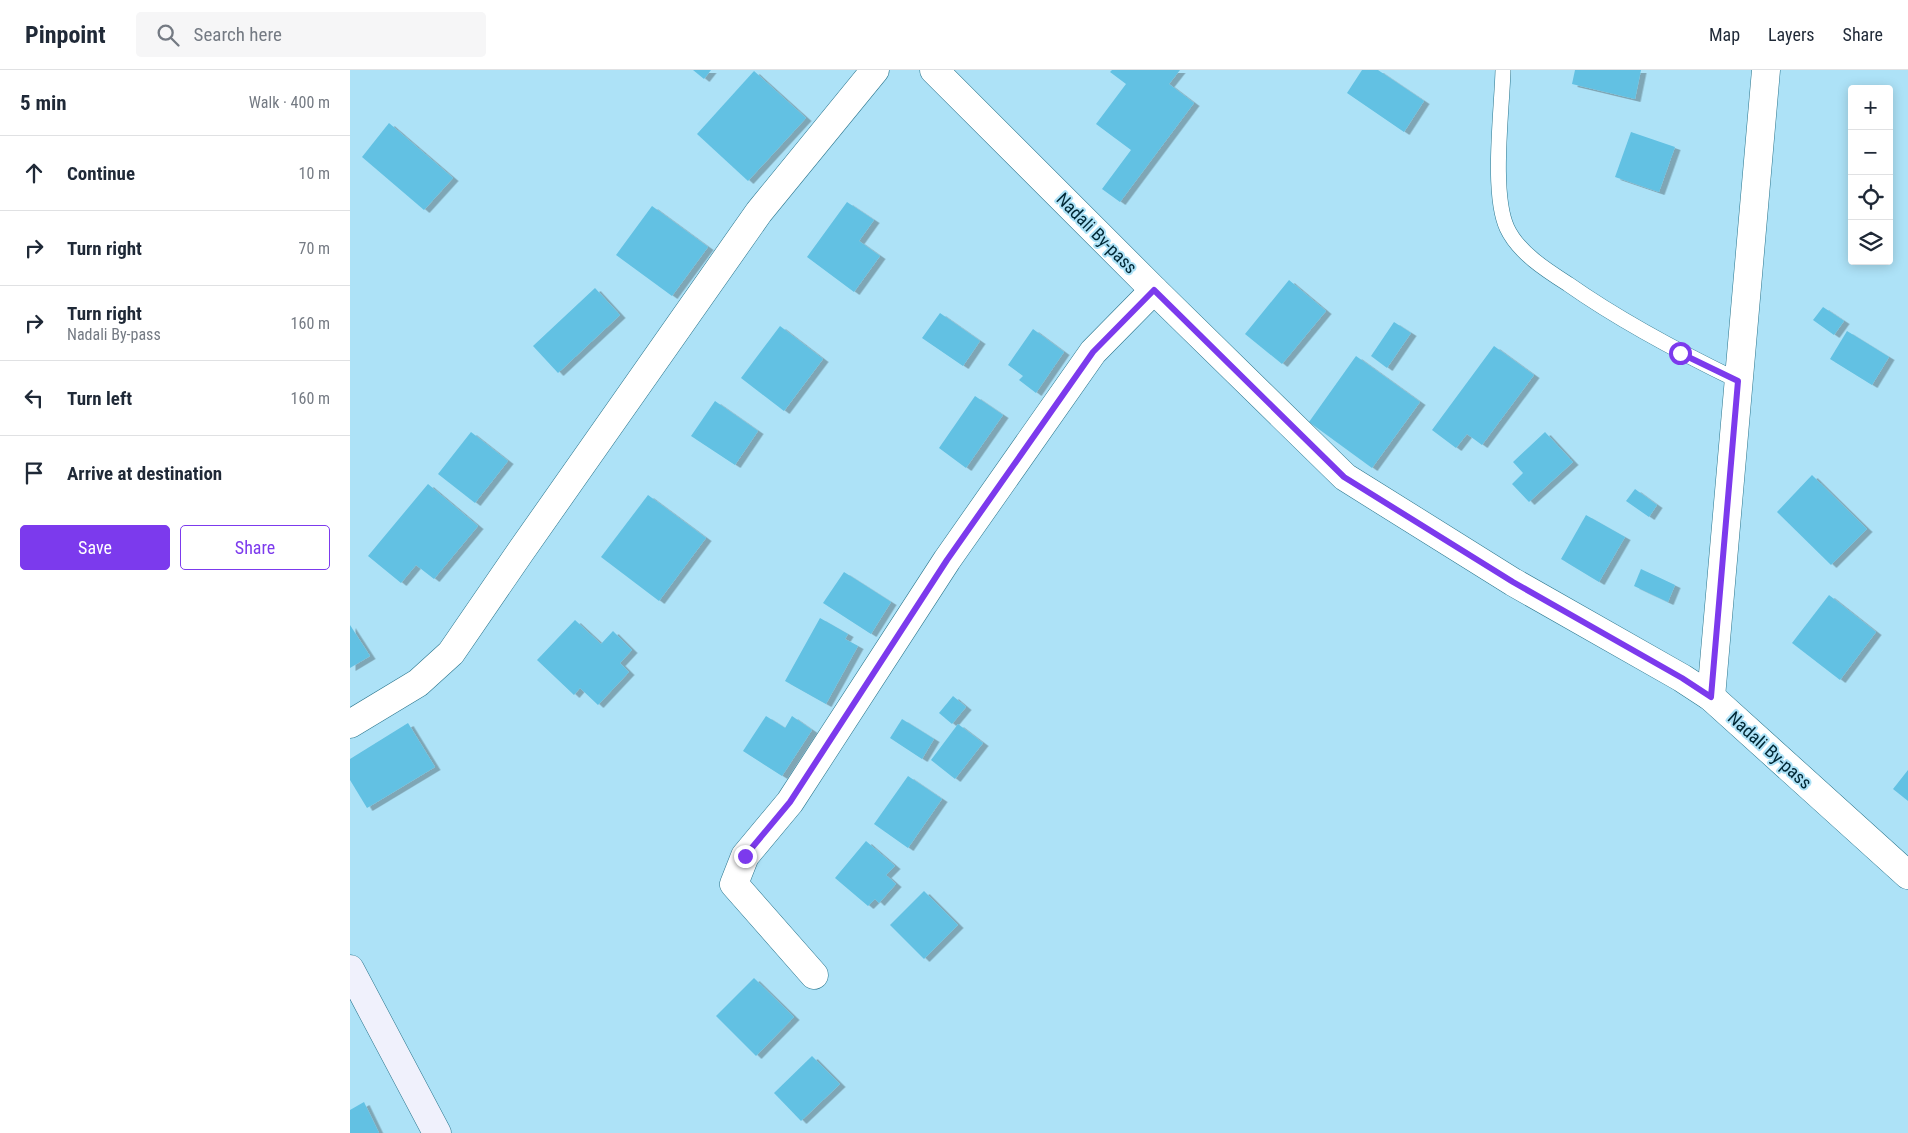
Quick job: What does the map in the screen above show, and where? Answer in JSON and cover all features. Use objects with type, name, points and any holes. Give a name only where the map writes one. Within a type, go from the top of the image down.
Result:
[{"type":"main road","points":[[350,969],[437,1133]]},
{"type":"street","points":[[350,724],[418,684],[451,653],[520,550],[759,212],[875,70]]},
{"type":"street","name":"Nadali By-pass","points":[[934,70],[1344,477],[1513,582],[1682,678],[1711,697],[1908,874]]},
{"type":"street","points":[[1711,697],[1766,70]]},
{"type":"street","points":[[814,975],[734,884],[745,856],[790,802],[947,560],[1093,352],[1154,290]]},
{"type":"lane","points":[[1503,70],[1499,162],[1501,206],[1508,229],[1527,254],[1610,313],[1680,353],[1738,381]]},
{"type":"building","points":[[693,70],[711,70],[704,79]]},
{"type":"building","points":[[1112,70],[1180,70],[1169,84],[1194,103],[1120,202],[1102,189],[1131,150],[1096,124],[1126,84],[1110,72]]},
{"type":"building","points":[[1362,70],[1378,70],[1424,101],[1404,132],[1347,93]]},
{"type":"building","points":[[1575,70],[1641,70],[1635,99],[1572,84]]},
{"type":"building","points":[[754,71],[806,118],[748,181],[697,134]]},
{"type":"building","points":[[389,123],[453,178],[424,210],[362,157]]},
{"type":"building","points":[[1631,132],[1675,147],[1659,192],[1615,177]]},
{"type":"building","points":[[847,202],[874,220],[859,241],[880,256],[854,292],[807,257]]},
{"type":"building","points":[[652,206],[708,247],[672,296],[616,255]]},
{"type":"building","points":[[1289,280],[1326,311],[1282,364],[1245,334]]},
{"type":"building","points":[[595,288],[620,315],[558,373],[533,346]]},
{"type":"building","points":[[1823,307],[1844,321],[1834,335],[1813,320]]},
{"type":"building","points":[[940,313],[980,341],[963,366],[922,338]]},
{"type":"building","points":[[1394,322],[1411,333],[1387,368],[1371,356]]},
{"type":"building","points":[[780,326],[823,359],[784,411],[741,378]]},
{"type":"building","points":[[1033,329],[1064,352],[1036,393],[1019,380],[1023,376],[1008,365]]},
{"type":"building","points":[[1847,331],[1889,357],[1872,385],[1830,359]]},
{"type":"building","points":[[1494,346],[1534,375],[1482,445],[1467,434],[1456,448],[1432,430]]},
{"type":"building","points":[[1356,356],[1420,402],[1372,468],[1309,422]]},
{"type":"building","points":[[975,396],[1003,415],[966,468],[939,448]]},
{"type":"building","points":[[715,401],[758,431],[735,465],[691,436]]},
{"type":"building","points":[[471,432],[508,461],[475,503],[438,474]]},
{"type":"building","points":[[1545,432],[1573,462],[1529,502],[1512,484],[1523,473],[1513,462]]},
{"type":"building","points":[[1812,475],[1867,529],[1831,565],[1777,512]]},
{"type":"building","points":[[428,484],[478,526],[434,579],[416,565],[401,583],[368,556]]},
{"type":"building","points":[[1635,489],[1657,505],[1649,517],[1626,501]]},
{"type":"building","points":[[648,495],[706,538],[659,601],[601,557]]},
{"type":"building","points":[[1586,515],[1625,537],[1599,582],[1561,559]]},
{"type":"building","points":[[1641,569],[1675,585],[1668,602],[1634,586]]},
{"type":"building","points":[[844,572],[891,602],[871,634],[823,603]]},
{"type":"building","points":[[1829,595],[1876,632],[1840,680],[1792,643]]},
{"type":"building","points":[[820,618],[848,634],[845,639],[858,646],[826,704],[785,681]]},
{"type":"building","points":[[575,620],[601,644],[613,631],[632,650],[620,663],[629,672],[598,705],[580,688],[574,695],[537,660]]},
{"type":"building","points":[[350,625],[370,656],[350,668]]},
{"type":"building","points":[[953,696],[966,707],[952,724],[939,713]]},
{"type":"building","points":[[766,716],[785,728],[792,716],[812,730],[782,776],[743,751]]},
{"type":"building","points":[[902,719],[934,739],[922,759],[890,738]]},
{"type":"building","points":[[408,723],[435,767],[367,808],[350,780],[350,759]]},
{"type":"building","points":[[958,724],[983,743],[955,779],[931,760]]},
{"type":"building","points":[[1908,770],[1908,801],[1893,789]]},
{"type":"building","points":[[908,776],[942,799],[908,848],[874,824]]},
{"type":"building","points":[[866,841],[895,866],[886,875],[896,884],[879,903],[875,899],[868,906],[835,878]]},
{"type":"building","points":[[924,891],[958,925],[924,959],[890,925]]},
{"type":"building","points":[[754,978],[794,1017],[756,1056],[716,1016]]},
{"type":"building","points":[[812,1056],[840,1084],[801,1121],[774,1093]]},
{"type":"building","points":[[364,1102],[379,1133],[350,1133],[350,1110]]},
{"type":"route","points":[[745,856],[790,802],[947,560],[1093,352],[1154,290],[1344,477],[1513,582],[1682,678],[1711,697],[1738,381],[1680,353]]}]
